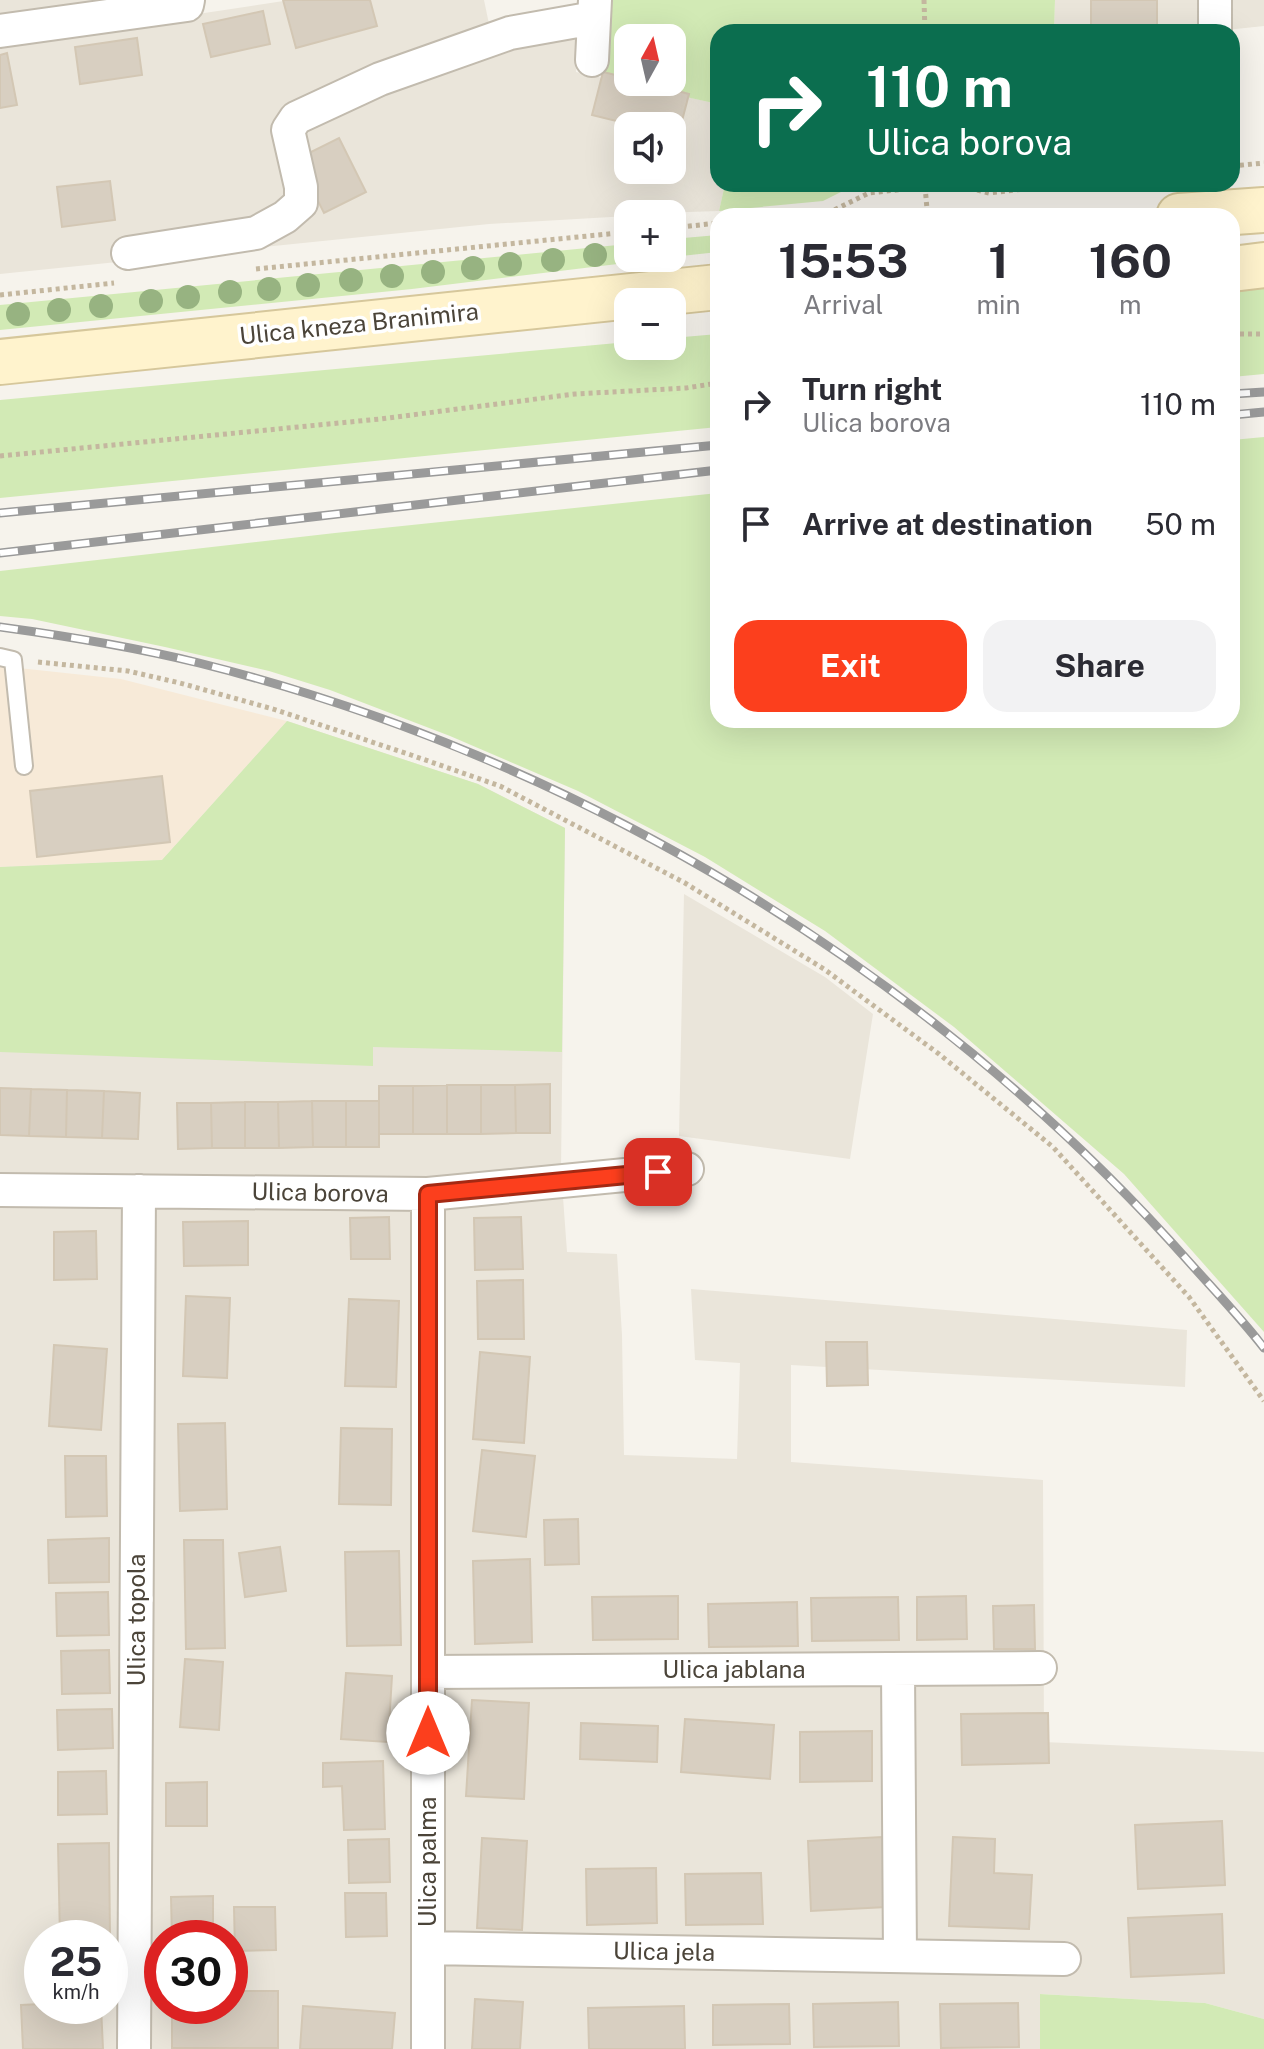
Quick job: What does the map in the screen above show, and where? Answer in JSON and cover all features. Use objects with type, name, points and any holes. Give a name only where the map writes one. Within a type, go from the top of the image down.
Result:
[{"type":"main road","points":[[1240,209],[1264,210]]},
{"type":"main road","points":[[1240,268],[1264,265]]},
{"type":"main road","name":"Ulica kneza Branimira","points":[[0,362],[710,288]]},
{"type":"street","points":[[1215,0],[1215,24]]},
{"type":"street","points":[[0,31],[195,2]]},
{"type":"street","points":[[124,268],[256,233],[285,217],[301,203],[301,187],[288,130],[296,118],[380,79],[510,33],[595,9],[592,60]]},
{"type":"street","name":"Ulica borova","points":[[0,1190],[428,1194],[687,1169]]},
{"type":"street","name":"Ulica topola","points":[[134,2049],[139,1191]]},
{"type":"street","name":"Ulica palma","points":[[428,1194],[428,2049]]},
{"type":"street","name":"Ulica jablana","points":[[428,1672],[1040,1668]]},
{"type":"street","points":[[898,1669],[900,1956]]},
{"type":"street","name":"Ulica jela","points":[[428,1948],[1064,1959]]},
{"type":"lane","points":[[7,658],[24,766]]},
{"type":"path","points":[[924,0],[925,24]]},
{"type":"path","points":[[1240,165],[1264,163]]},
{"type":"path","points":[[838,208],[877,192]]},
{"type":"path","points":[[686,226],[710,224]]},
{"type":"path","points":[[249,270],[614,233]]},
{"type":"path","points":[[0,295],[124,268]]},
{"type":"path","points":[[1240,334],[1264,334]]},
{"type":"path","points":[[0,456],[380,419],[575,394],[710,384]]},
{"type":"path","points":[[7,658],[128,671],[273,709],[500,786],[685,883],[824,969],[939,1054],[1053,1147],[1189,1297],[1264,1401]]},
{"type":"shaded area","points":[[0,0],[178,0],[178,17],[290,0],[484,0],[494,48],[575,37],[576,72],[614,81],[614,96],[682,96],[710,102],[710,192],[723,192],[720,208],[686,212],[686,200],[614,200],[614,217],[489,224],[0,274]]},
{"type":"shaded area","points":[[1055,0],[1264,0],[1264,26],[1240,29],[1240,24],[1054,24]]},
{"type":"shaded area","points":[[0,666],[121,679],[287,721],[162,860],[0,867]]},
{"type":"shaded area","points":[[287,721],[478,784],[565,828],[561,1170],[567,1252],[617,1254],[624,1455],[737,1459],[740,1363],[695,1360],[691,1289],[1187,1330],[1185,1387],[791,1365],[791,1462],[1043,1480],[1044,1742],[1264,1752],[1264,2019],[1205,2003],[1041,1994],[1040,2049],[0,2049],[0,867],[162,860]]},
{"type":"shaded area","points":[[684,894],[825,977],[873,1014],[850,1159],[679,1136]]},
{"type":"green space","points":[[607,0],[1055,0],[1054,24],[710,24],[710,102],[682,96],[686,96],[686,24],[614,24],[614,81],[604,79]]},
{"type":"green space","points":[[723,192],[841,192],[823,201],[720,208]]},
{"type":"green space","points":[[710,236],[710,253],[686,255],[686,238]]},
{"type":"green space","points":[[614,245],[614,264],[412,289],[0,330],[0,305]]},
{"type":"green space","points":[[1264,282],[1264,374],[1240,376],[1240,284]]},
{"type":"green space","points":[[710,335],[710,428],[0,498],[0,400],[614,343],[614,360],[686,360],[686,337]]},
{"type":"green space","points":[[1264,437],[1264,1332],[1124,1174],[954,1027],[825,931],[705,857],[578,791],[450,736],[330,690],[269,671],[165,647],[32,619],[0,616],[0,571],[710,494],[710,728],[1240,728],[1240,439]]},
{"type":"green space","points":[[287,721],[478,784],[565,828],[562,1052],[373,1047],[373,1066],[0,1052],[0,867],[162,860]]},
{"type":"green space","points":[[1040,1994],[1205,2003],[1264,2019],[1264,2049],[1040,2049]]},
{"type":"building","points":[[283,0],[370,0],[377,26],[296,48]]},
{"type":"building","points":[[1091,0],[1157,0],[1157,24],[1091,24]]},
{"type":"building","points":[[263,11],[270,44],[211,57],[203,24]]},
{"type":"building","points":[[137,38],[142,75],[80,84],[75,47]]},
{"type":"building","points":[[7,53],[17,105],[0,108],[0,55]]},
{"type":"building","points":[[603,72],[614,75],[614,96],[689,94],[684,112],[614,112],[614,120],[592,115]]},
{"type":"building","points":[[339,138],[366,192],[324,213],[297,159]]},
{"type":"building","points":[[110,181],[115,220],[62,227],[57,187]]},
{"type":"building","points":[[162,776],[170,842],[37,857],[30,791]]},
{"type":"building","points":[[550,1084],[550,1133],[516,1133],[515,1085]]},
{"type":"building","points":[[447,1085],[481,1085],[481,1134],[447,1134]]},
{"type":"building","points":[[447,1085],[447,1134],[413,1134],[413,1086]]},
{"type":"building","points":[[481,1085],[515,1085],[516,1133],[481,1134]]},
{"type":"building","points":[[379,1086],[413,1086],[413,1134],[379,1134]]},
{"type":"building","points":[[0,1088],[31,1089],[29,1136],[0,1135]]},
{"type":"building","points":[[31,1089],[67,1090],[66,1137],[29,1136]]},
{"type":"building","points":[[67,1090],[104,1091],[102,1138],[66,1137]]},
{"type":"building","points":[[104,1091],[140,1093],[138,1139],[102,1138]]},
{"type":"building","points":[[312,1101],[346,1101],[346,1147],[313,1147]]},
{"type":"building","points":[[312,1101],[313,1147],[279,1148],[278,1102]]},
{"type":"building","points":[[346,1101],[379,1101],[379,1147],[346,1147]]},
{"type":"building","points":[[245,1102],[278,1102],[279,1148],[245,1148]]},
{"type":"building","points":[[245,1102],[245,1148],[212,1148],[211,1103]]},
{"type":"building","points":[[177,1103],[211,1103],[212,1148],[178,1149]]},
{"type":"building","points":[[389,1217],[390,1259],[351,1259],[350,1218]]},
{"type":"building","points":[[521,1217],[523,1269],[475,1270],[474,1218]]},
{"type":"building","points":[[248,1221],[248,1265],[184,1266],[183,1222]]},
{"type":"building","points":[[96,1231],[97,1279],[54,1280],[54,1232]]},
{"type":"building","points":[[523,1280],[524,1339],[478,1339],[477,1281]]},
{"type":"building","points":[[186,1296],[230,1298],[227,1378],[183,1376]]},
{"type":"building","points":[[349,1299],[399,1301],[396,1387],[345,1386]]},
{"type":"building","points":[[826,1342],[867,1342],[868,1385],[827,1386]]},
{"type":"building","points":[[54,1345],[107,1349],[101,1430],[49,1426]]},
{"type":"building","points":[[480,1352],[530,1357],[524,1443],[473,1439]]},
{"type":"building","points":[[225,1423],[227,1509],[180,1511],[178,1424]]},
{"type":"building","points":[[341,1428],[392,1429],[391,1505],[339,1504]]},
{"type":"building","points":[[482,1450],[535,1456],[526,1537],[473,1531]]},
{"type":"building","points":[[65,1456],[106,1456],[107,1516],[66,1517]]},
{"type":"building","points":[[578,1519],[579,1564],[545,1565],[544,1520]]},
{"type":"building","points":[[109,1538],[109,1582],[49,1583],[48,1540]]},
{"type":"building","points":[[184,1540],[223,1540],[225,1648],[186,1649]]},
{"type":"building","points":[[280,1547],[286,1591],[245,1597],[239,1553]]},
{"type":"building","points":[[399,1551],[401,1645],[347,1646],[345,1552]]},
{"type":"building","points":[[530,1559],[532,1642],[475,1644],[473,1561]]},
{"type":"building","points":[[108,1592],[109,1635],[57,1636],[56,1593]]},
{"type":"building","points":[[678,1596],[678,1639],[593,1640],[592,1597]]},
{"type":"building","points":[[966,1596],[967,1639],[917,1640],[917,1597]]},
{"type":"building","points":[[898,1597],[899,1640],[812,1641],[811,1598]]},
{"type":"building","points":[[797,1602],[798,1646],[709,1647],[708,1604]]},
{"type":"building","points":[[1034,1605],[1035,1649],[994,1649],[993,1606]]},
{"type":"building","points":[[109,1650],[110,1693],[62,1694],[61,1651]]},
{"type":"building","points":[[185,1659],[223,1662],[219,1730],[180,1727]]},
{"type":"building","points":[[346,1673],[392,1676],[388,1742],[341,1739]]},
{"type":"building","points":[[472,1700],[529,1703],[524,1799],[466,1796]]},
{"type":"building","points":[[112,1709],[113,1748],[58,1750],[57,1710]]},
{"type":"building","points":[[1048,1713],[1049,1763],[962,1765],[961,1714]]},
{"type":"building","points":[[685,1719],[774,1725],[770,1779],[681,1772]]},
{"type":"building","points":[[581,1723],[658,1726],[657,1762],[580,1759]]},
{"type":"building","points":[[872,1731],[872,1781],[800,1782],[800,1732]]},
{"type":"building","points":[[383,1761],[385,1829],[344,1830],[342,1786],[323,1787],[323,1763]]},
{"type":"building","points":[[106,1771],[107,1814],[58,1815],[58,1772]]},
{"type":"building","points":[[207,1782],[207,1826],[166,1826],[166,1783]]},
{"type":"building","points":[[1222,1821],[1225,1885],[1138,1889],[1135,1825]]},
{"type":"building","points":[[882,1837],[886,1907],[811,1911],[808,1841]]},
{"type":"building","points":[[953,1837],[995,1839],[994,1873],[1032,1875],[1029,1929],[949,1926]]},
{"type":"building","points":[[482,1838],[527,1841],[522,1930],[477,1928]]},
{"type":"building","points":[[389,1839],[390,1882],[349,1883],[348,1840]]},
{"type":"building","points":[[109,1843],[110,1920],[60,1920],[58,1844]]},
{"type":"building","points":[[656,1868],[657,1923],[587,1925],[586,1869]]},
{"type":"building","points":[[761,1873],[763,1924],[686,1925],[685,1874]]},
{"type":"building","points":[[345,1893],[386,1893],[387,1936],[346,1937]]},
{"type":"building","points":[[213,1896],[213,1920],[172,1920],[171,1897]]},
{"type":"building","points":[[234,1907],[275,1907],[276,1950],[248,1951],[248,1920],[234,1920]]},
{"type":"building","points":[[1222,1914],[1224,1973],[1131,1977],[1128,1918]]},
{"type":"building","points":[[248,1991],[278,1991],[278,2048],[172,2048],[172,2024],[248,2024]]},
{"type":"building","points":[[475,1999],[523,2002],[520,2049],[472,2049]]},
{"type":"building","points":[[898,2002],[899,2046],[814,2047],[813,2004]]},
{"type":"building","points":[[1018,2003],[1019,2047],[941,2048],[940,2004]]},
{"type":"building","points":[[789,2004],[790,2044],[713,2045],[713,2005]]},
{"type":"building","points":[[21,2005],[24,2005],[24,2024],[102,2024],[103,2049],[23,2049]]},
{"type":"building","points":[[303,2006],[395,2013],[392,2049],[300,2049]]},
{"type":"building","points":[[684,2006],[685,2049],[589,2049],[588,2008]]},
{"type":"railway","points":[[1240,394],[1264,392]]},
{"type":"railway","points":[[1240,414],[1264,412]]},
{"type":"railway","points":[[0,513],[710,446]]},
{"type":"railway","points":[[0,553],[710,471]]},
{"type":"railway","points":[[0,627],[174,657],[340,704],[477,756],[611,818],[740,889],[863,970],[979,1059],[1089,1157],[1190,1263],[1264,1348]]},
{"type":"route","points":[[428,1733],[428,1194],[658,1172]]}]
